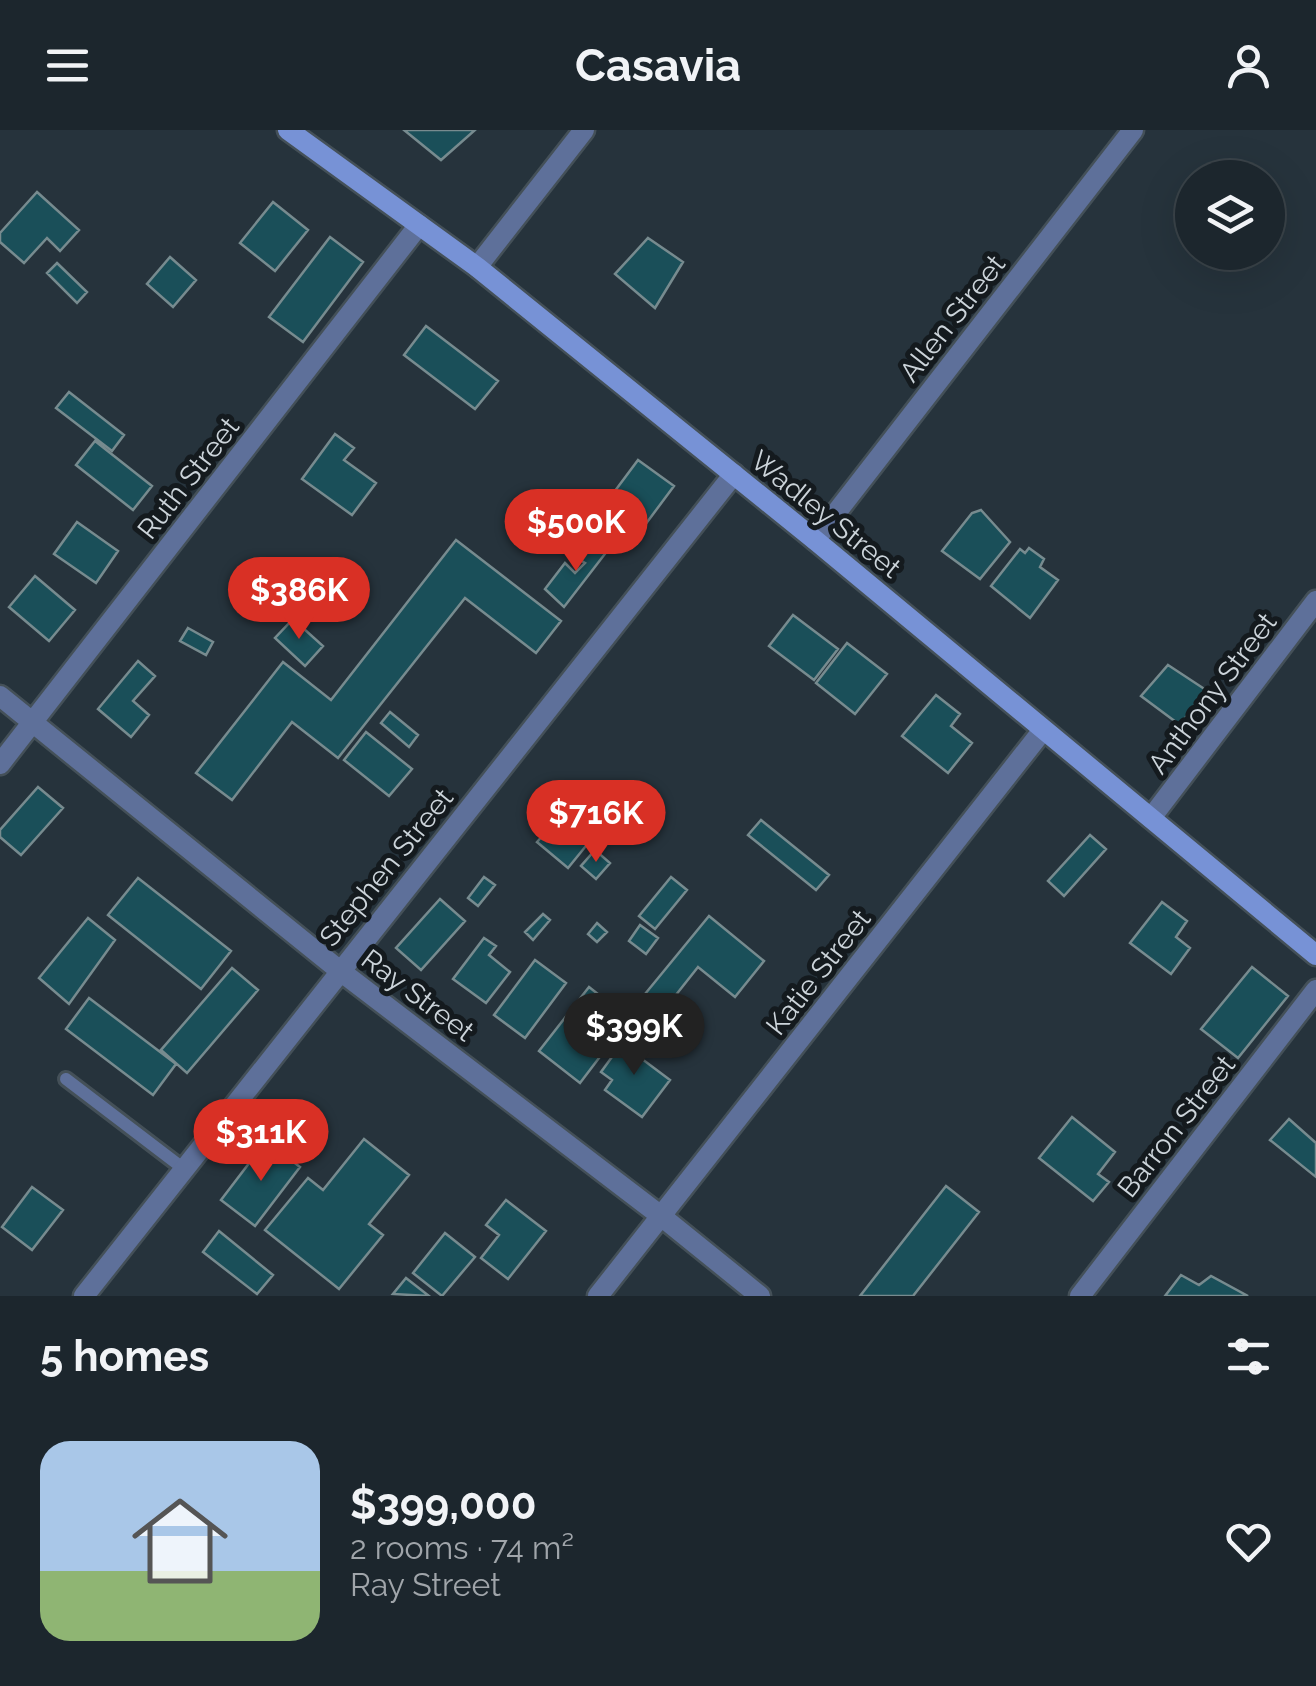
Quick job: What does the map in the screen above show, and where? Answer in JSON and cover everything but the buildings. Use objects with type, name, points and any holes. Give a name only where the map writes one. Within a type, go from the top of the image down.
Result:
[{"type":"street","name":"Wadley Street","points":[[288,130],[477,267],[815,540],[1316,955]]},
{"type":"street","points":[[477,267],[584,130]]},
{"type":"street","name":"Allen Street","points":[[815,540],[1133,130]]},
{"type":"street","name":"Ruth Street","points":[[0,764],[420,225]]},
{"type":"street","name":"Stephen Street","points":[[84,1296],[734,474]]},
{"type":"street","name":"Anthony Street","points":[[1151,818],[1316,601]]},
{"type":"street","name":"Ray Street","points":[[0,696],[339,970],[662,1216],[760,1296]]},
{"type":"street","name":"Katie Street","points":[[598,1296],[1043,730]]},
{"type":"street","name":"Barron Street","points":[[1080,1296],[1316,990]]},
{"type":"lane","points":[[66,1079],[184,1168]]}]
